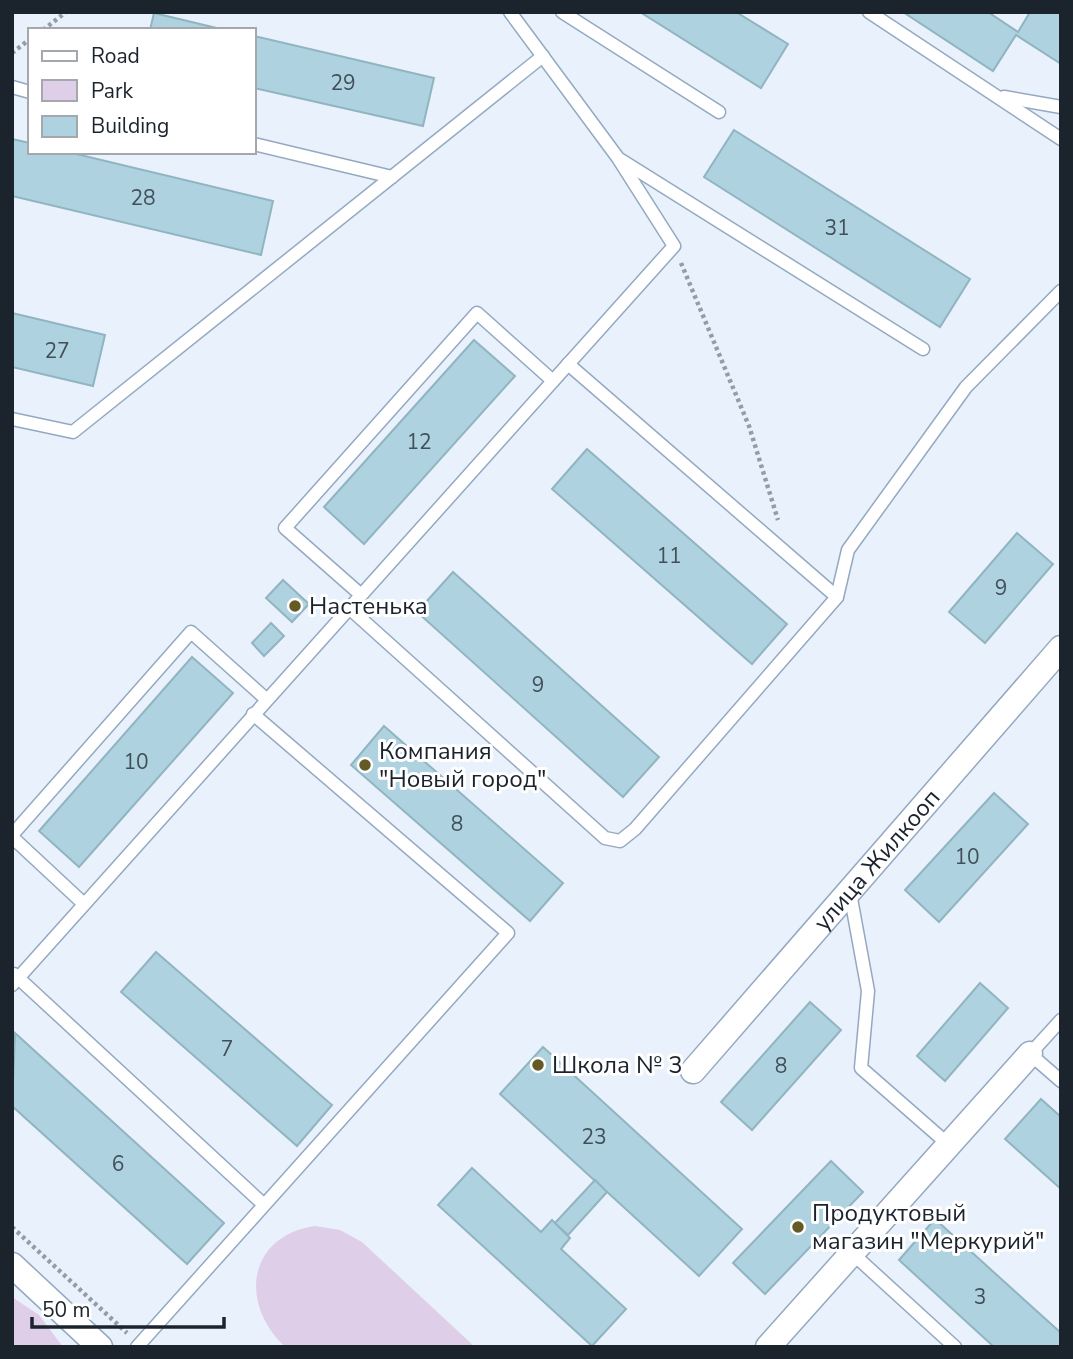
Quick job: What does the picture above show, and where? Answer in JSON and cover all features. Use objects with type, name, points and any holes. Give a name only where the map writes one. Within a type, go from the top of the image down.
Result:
[{"type":"street","name":"улица Жилкооп","points":[[693,1072],[1061,648]]},
{"type":"street","points":[[768,1347],[1030,1054]]},
{"type":"street","points":[[12,1265],[100,1347]]},
{"type":"lane","points":[[263,1204],[14,978],[84,904],[674,246],[618,158],[510,12]]},
{"type":"lane","points":[[562,12],[719,113]]},
{"type":"lane","points":[[869,12],[1061,139]]},
{"type":"lane","points":[[12,419],[73,432],[543,56]]},
{"type":"lane","points":[[997,96],[1061,107]]},
{"type":"lane","points":[[256,144],[392,177]]},
{"type":"lane","points":[[618,158],[923,349]]},
{"type":"lane","points":[[348,607],[605,838],[620,841],[635,829],[837,597],[848,550],[967,387],[1061,290]]},
{"type":"lane","points":[[360,594],[285,528],[477,313],[553,381]]},
{"type":"lane","points":[[568,364],[837,597]]},
{"type":"lane","points":[[84,904],[12,836],[191,632],[266,699]]},
{"type":"lane","points":[[138,1345],[508,933],[504,926],[253,714]]},
{"type":"lane","points":[[850,889],[867,991],[861,1068],[948,1145]]},
{"type":"lane","points":[[1061,1020],[1030,1054],[1061,1081]]},
{"type":"lane","points":[[852,1254],[955,1347]]},
{"type":"path","points":[[46,28],[66,12]]},
{"type":"path","points":[[12,53],[28,41]]},
{"type":"path","points":[[674,246],[750,426],[789,557]]},
{"type":"path","points":[[12,1227],[138,1345]]},
{"type":"green space","points":[[315,1226],[340,1230],[362,1242],[475,1347],[285,1347],[270,1330],[261,1311],[256,1292],[257,1274],[263,1257],[275,1243],[292,1232]]},
{"type":"green space","points":[[12,1297],[39,1315],[63,1347],[12,1347]]},
{"type":"building","points":[[640,12],[736,12],[788,44],[761,88]]},
{"type":"building","points":[[903,12],[988,12],[1018,32],[1030,12],[1061,12],[1061,64],[1016,35],[993,71]]},
{"type":"building","points":[[154,13],[217,28],[150,28]]},
{"type":"building","points":[[256,36],[434,78],[423,126],[256,88]]},
{"type":"building","points":[[734,130],[970,279],[940,327],[704,177]]},
{"type":"building","points":[[12,139],[28,143],[28,154],[76,154],[273,201],[261,255],[12,196]]},
{"type":"building","points":[[12,313],[105,335],[93,386],[12,367]]},
{"type":"building","points":[[474,340],[515,376],[364,544],[324,507]]},
{"type":"building","points":[[587,449],[787,624],[752,664],[552,489]]},
{"type":"building","points":[[1017,533],[1053,564],[985,643],[949,612]]},
{"type":"building","points":[[453,572],[659,757],[623,797],[417,612]]},
{"type":"building","points":[[283,580],[309,604],[292,622],[266,598]]},
{"type":"building","points":[[271,623],[284,636],[264,656],[252,643]]},
{"type":"building","points":[[192,657],[233,693],[79,867],[39,831]]},
{"type":"building","points":[[384,726],[563,883],[530,921],[351,765]]},
{"type":"building","points":[[994,793],[1028,824],[939,922],[905,890]]},
{"type":"building","points":[[156,952],[332,1105],[297,1146],[121,992]]},
{"type":"building","points":[[980,983],[1008,1008],[945,1081],[917,1056]]},
{"type":"building","points":[[810,1002],[841,1030],[752,1130],[721,1102]]},
{"type":"building","points":[[15,1033],[224,1223],[187,1264],[12,1106]]},
{"type":"building","points":[[543,1047],[742,1229],[699,1276],[500,1094]]},
{"type":"building","points":[[1041,1099],[1061,1117],[1061,1189],[1005,1139]]},
{"type":"building","name":"Продуктовый магазин \"Меркурий\"","points":[[831,1161],[863,1192],[765,1294],[733,1263]]},
{"type":"building","points":[[472,1168],[541,1232],[552,1220],[570,1238],[561,1249],[626,1309],[592,1346],[438,1205]]},
{"type":"building","points":[[595,1180],[607,1192],[568,1235],[555,1223]]},
{"type":"building","points":[[935,1219],[1061,1333],[1061,1347],[994,1347],[899,1260]]},
{"type":"place","name":"Настенька","points":[[295,606]]},
{"type":"place","name":"Компания \"Новый город\"","points":[[365,765]]},
{"type":"place","name":"Школа № 3","points":[[538,1065]]},
{"type":"place","name":"Продуктовый магазин \"Меркурий\"","points":[[798,1227]]}]
